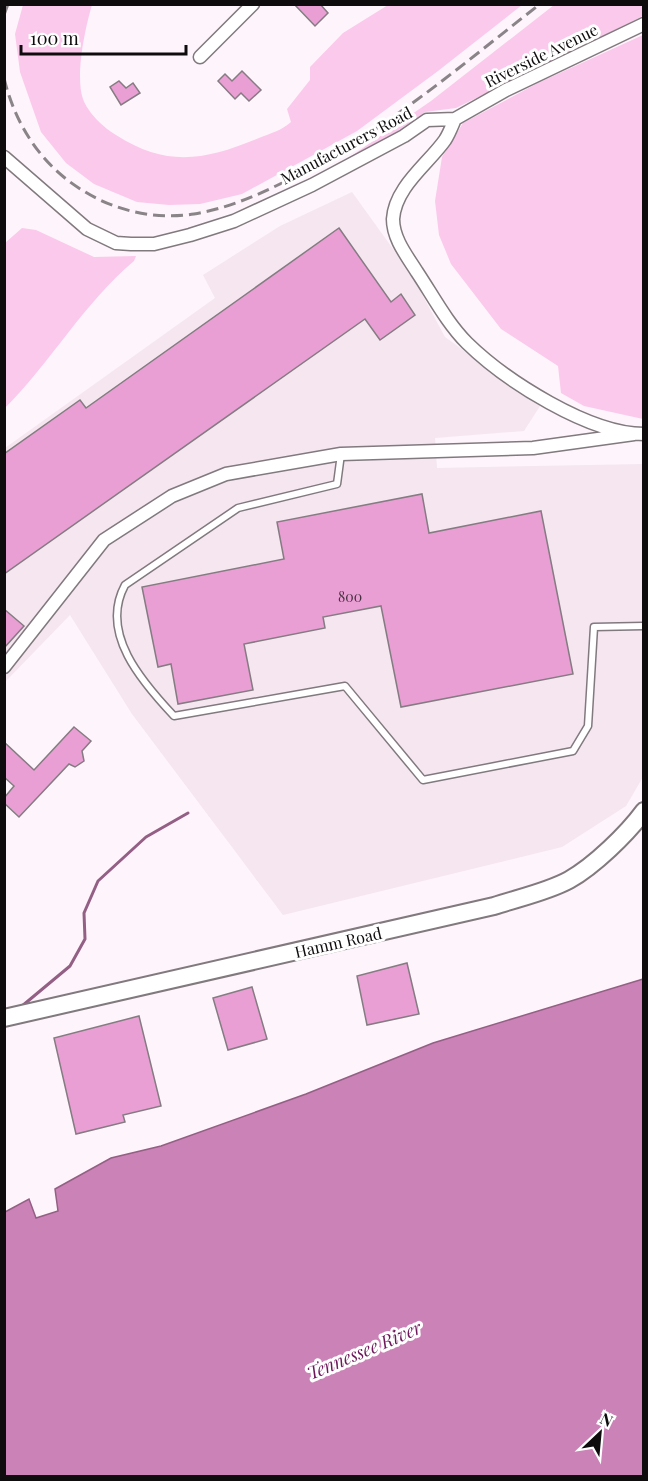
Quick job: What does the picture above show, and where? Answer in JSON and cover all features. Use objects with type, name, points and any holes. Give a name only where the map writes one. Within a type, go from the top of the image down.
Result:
[{"type":"main road","name":"Hamm Road","points":[[4,1018],[494,906],[569,880],[606,851],[644,811]]},
{"type":"street","points":[[200,57],[253,4]]},
{"type":"street","name":"Riverside Avenue","points":[[455,119],[506,90],[644,24]]},
{"type":"street","points":[[455,119],[446,138],[399,196],[393,220],[396,237],[446,317],[467,343],[518,384],[552,405],[602,425],[639,434]]},
{"type":"street","name":"Manufacturers Road","points":[[4,157],[87,229],[101,238],[116,243],[154,244],[234,221],[312,185],[404,136],[427,120],[455,119]]},
{"type":"street","points":[[4,667],[104,540],[172,496],[226,474],[340,454],[533,448],[639,434]]},
{"type":"lane","points":[[340,454],[337,484],[238,508],[125,585],[118,599],[119,639],[146,687],[174,716],[345,686],[423,780],[573,751],[588,726],[594,627],[644,626]]},
{"type":"shaded area","points":[[23,5],[92,5],[80,65],[83,99],[89,110],[106,128],[135,146],[170,156],[187,157],[240,146],[280,130],[291,122],[287,109],[310,80],[310,67],[343,33],[388,5],[522,5],[357,131],[242,194],[200,204],[169,205],[137,202],[94,184],[66,163],[41,132],[20,72],[15,34]]},
{"type":"shaded area","points":[[554,5],[643,5],[643,16],[456,108],[425,112],[382,142],[347,159],[431,101]]},
{"type":"shaded area","points":[[643,35],[643,419],[584,406],[561,393],[558,366],[501,329],[451,264],[439,235],[435,201],[442,157],[463,123],[538,83]]},
{"type":"shaded area","points":[[352,192],[411,274],[445,337],[540,406],[524,431],[435,438],[437,468],[643,464],[643,777],[626,806],[562,847],[283,915],[132,714],[70,615],[5,682],[5,448],[215,298],[203,275],[280,226]]},
{"type":"shaded area","points":[[22,228],[36,230],[94,257],[136,256],[134,261],[99,295],[38,372],[5,408],[5,243]]},
{"type":"water","name":"Tennessee River","points":[[643,979],[643,1476],[5,1476],[5,1212],[29,1199],[36,1218],[58,1211],[55,1189],[111,1158],[161,1146],[306,1094],[433,1043]]},
{"type":"building","points":[[294,4],[320,4],[328,13],[315,26]]},
{"type":"building","points":[[242,71],[261,90],[249,101],[241,93],[235,99],[218,81],[225,74],[232,81]]},
{"type":"building","points":[[119,81],[126,88],[133,83],[140,93],[121,105],[110,87]]},
{"type":"building","points":[[339,228],[391,302],[401,294],[415,315],[380,340],[365,319],[4,574],[4,454],[80,400],[86,408]]},
{"type":"building","points":[[422,494],[429,533],[541,511],[573,674],[401,707],[381,606],[323,617],[325,628],[244,644],[253,690],[178,704],[171,664],[158,667],[142,587],[284,559],[277,522]]},
{"type":"building","points":[[4,609],[24,626],[4,648]]},
{"type":"building","points":[[74,727],[91,741],[82,751],[84,761],[75,767],[69,764],[19,817],[4,803],[4,798],[14,786],[4,777],[4,742],[34,770]]},
{"type":"building","points":[[407,963],[419,1014],[367,1025],[357,976]]},
{"type":"building","points":[[252,987],[267,1039],[228,1050],[213,998]]},
{"type":"building","points":[[139,1016],[161,1106],[123,1115],[125,1122],[76,1134],[54,1038]]},
{"type":"waterway","points":[[22,1006],[70,966],[85,939],[84,913],[98,881],[146,837],[188,813]]},
{"type":"railway","points":[[4,15],[8,4]]},
{"type":"railway","points":[[4,78],[15,111],[32,142],[42,156],[67,180],[95,197],[136,212],[165,216],[194,214],[229,205],[262,192],[319,164],[352,144],[448,77],[540,4]]}]
